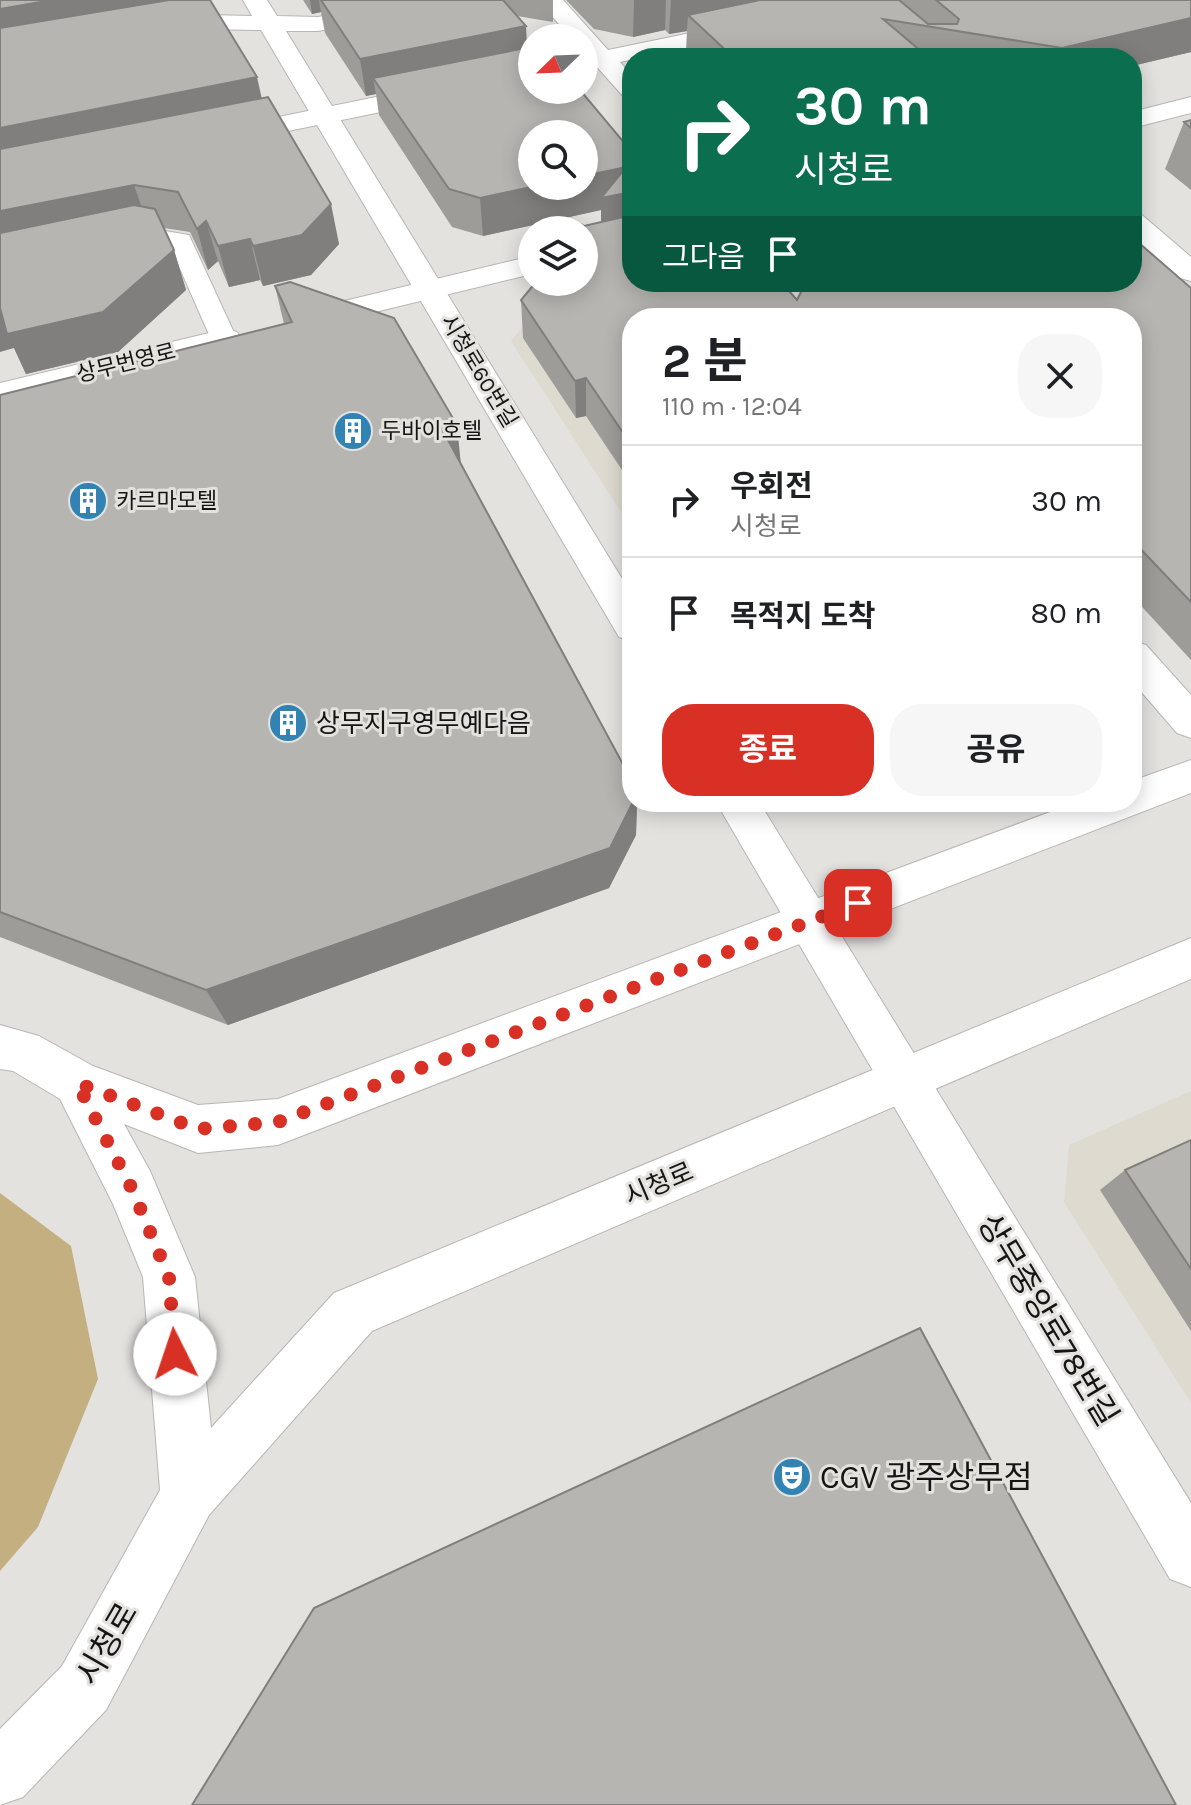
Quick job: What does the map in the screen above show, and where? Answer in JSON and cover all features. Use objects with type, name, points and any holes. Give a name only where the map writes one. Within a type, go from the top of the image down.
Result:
[{"type":"street","points":[[147,33],[262,11],[318,24],[442,0]]},
{"type":"street","points":[[550,0],[567,24]]},
{"type":"street","name":"시청로60번길","points":[[262,11],[622,610]]},
{"type":"street","points":[[651,48],[766,24]]},
{"type":"street","points":[[598,59],[622,54]]},
{"type":"street","points":[[598,64],[622,83]]},
{"type":"street","points":[[202,141],[518,76]]},
{"type":"street","points":[[1142,117],[1191,105]]},
{"type":"street","points":[[1142,230],[1191,272]]},
{"type":"street","name":"상무번영로","points":[[0,393],[518,268]]},
{"type":"street","points":[[1142,666],[1191,722]]},
{"type":"street","points":[[1142,795],[1191,776]]},
{"type":"street","points":[[743,812],[904,1081]]},
{"type":"street","points":[[0,1047],[22,1051],[77,1083],[198,1129],[278,1122],[1098,812]]},
{"type":"street","name":"시청로","points":[[0,1774],[84,1688],[189,1495],[353,1312],[1191,958]]},
{"type":"street","name":"상무중앙로78번길","points":[[904,1081],[1191,1558]]},
{"type":"street","points":[[77,1083],[132,1189],[169,1277],[189,1495]]},
{"type":"lane","points":[[103,244],[147,235],[180,240],[249,333]]},
{"type":"shaded area","points":[[537,309],[622,317],[622,513],[511,341]]},
{"type":"shaded area","points":[[1191,1091],[1191,1403],[1064,1202],[1069,1145]]},
{"type":"shaded area","points":[[0,1193],[71,1246],[98,1379],[38,1527],[0,1571]]},
{"type":"building","points":[[0,0],[52,0],[0,9]]},
{"type":"building","points":[[169,0],[210,0],[257,77],[0,128],[0,28]]},
{"type":"building","points":[[321,0],[503,0],[524,24],[518,24],[518,28],[360,59]]},
{"type":"building","points":[[760,0],[899,0],[928,24],[957,24],[959,19],[936,0],[1191,0],[1191,18],[1062,48],[883,19],[917,48],[723,48],[688,15]]},
{"type":"building","points":[[518,50],[518,104],[592,104],[622,140],[622,168],[598,173],[598,120],[518,120],[518,190],[480,198],[449,189],[373,78]]},
{"type":"building","points":[[268,97],[331,204],[302,235],[253,246],[250,239],[218,246],[206,221],[197,229],[178,192],[134,185],[0,211],[0,149]]},
{"type":"building","points":[[622,172],[622,194],[601,198]]},
{"type":"building","points":[[134,205],[155,209],[174,250],[103,312],[7,334],[0,308],[0,233]]},
{"type":"building","points":[[622,217],[622,292],[790,292],[797,300],[801,292],[1142,292],[1142,246],[1191,288],[1191,602],[1142,551],[1142,308],[622,308],[622,431],[586,378],[575,381],[521,300],[524,296],[598,296],[598,223]]},
{"type":"building","name":"상무지구영무예다음","points":[[290,282],[394,318],[457,425],[442,429],[622,762],[622,812],[628,812],[610,848],[206,990],[0,912],[0,395],[292,322],[275,286]]},
{"type":"building","points":[[1191,1140],[1191,1269],[1125,1170]]},
{"type":"building","name":"CGV 광주상무점","points":[[920,1328],[1176,1805],[192,1805],[314,1608]]},
{"type":"place","name":"두바이호텔","points":[[353,431]]},
{"type":"place","name":"카르마모텔","points":[[88,501]]},
{"type":"place","name":"상무지구영무예다음","points":[[288,723]]},
{"type":"place","name":"CGV 광주상무점","points":[[792,1477]]},
{"type":"route","points":[[175,1354],[169,1277],[132,1189],[77,1083],[198,1129],[278,1122],[858,903]]}]
